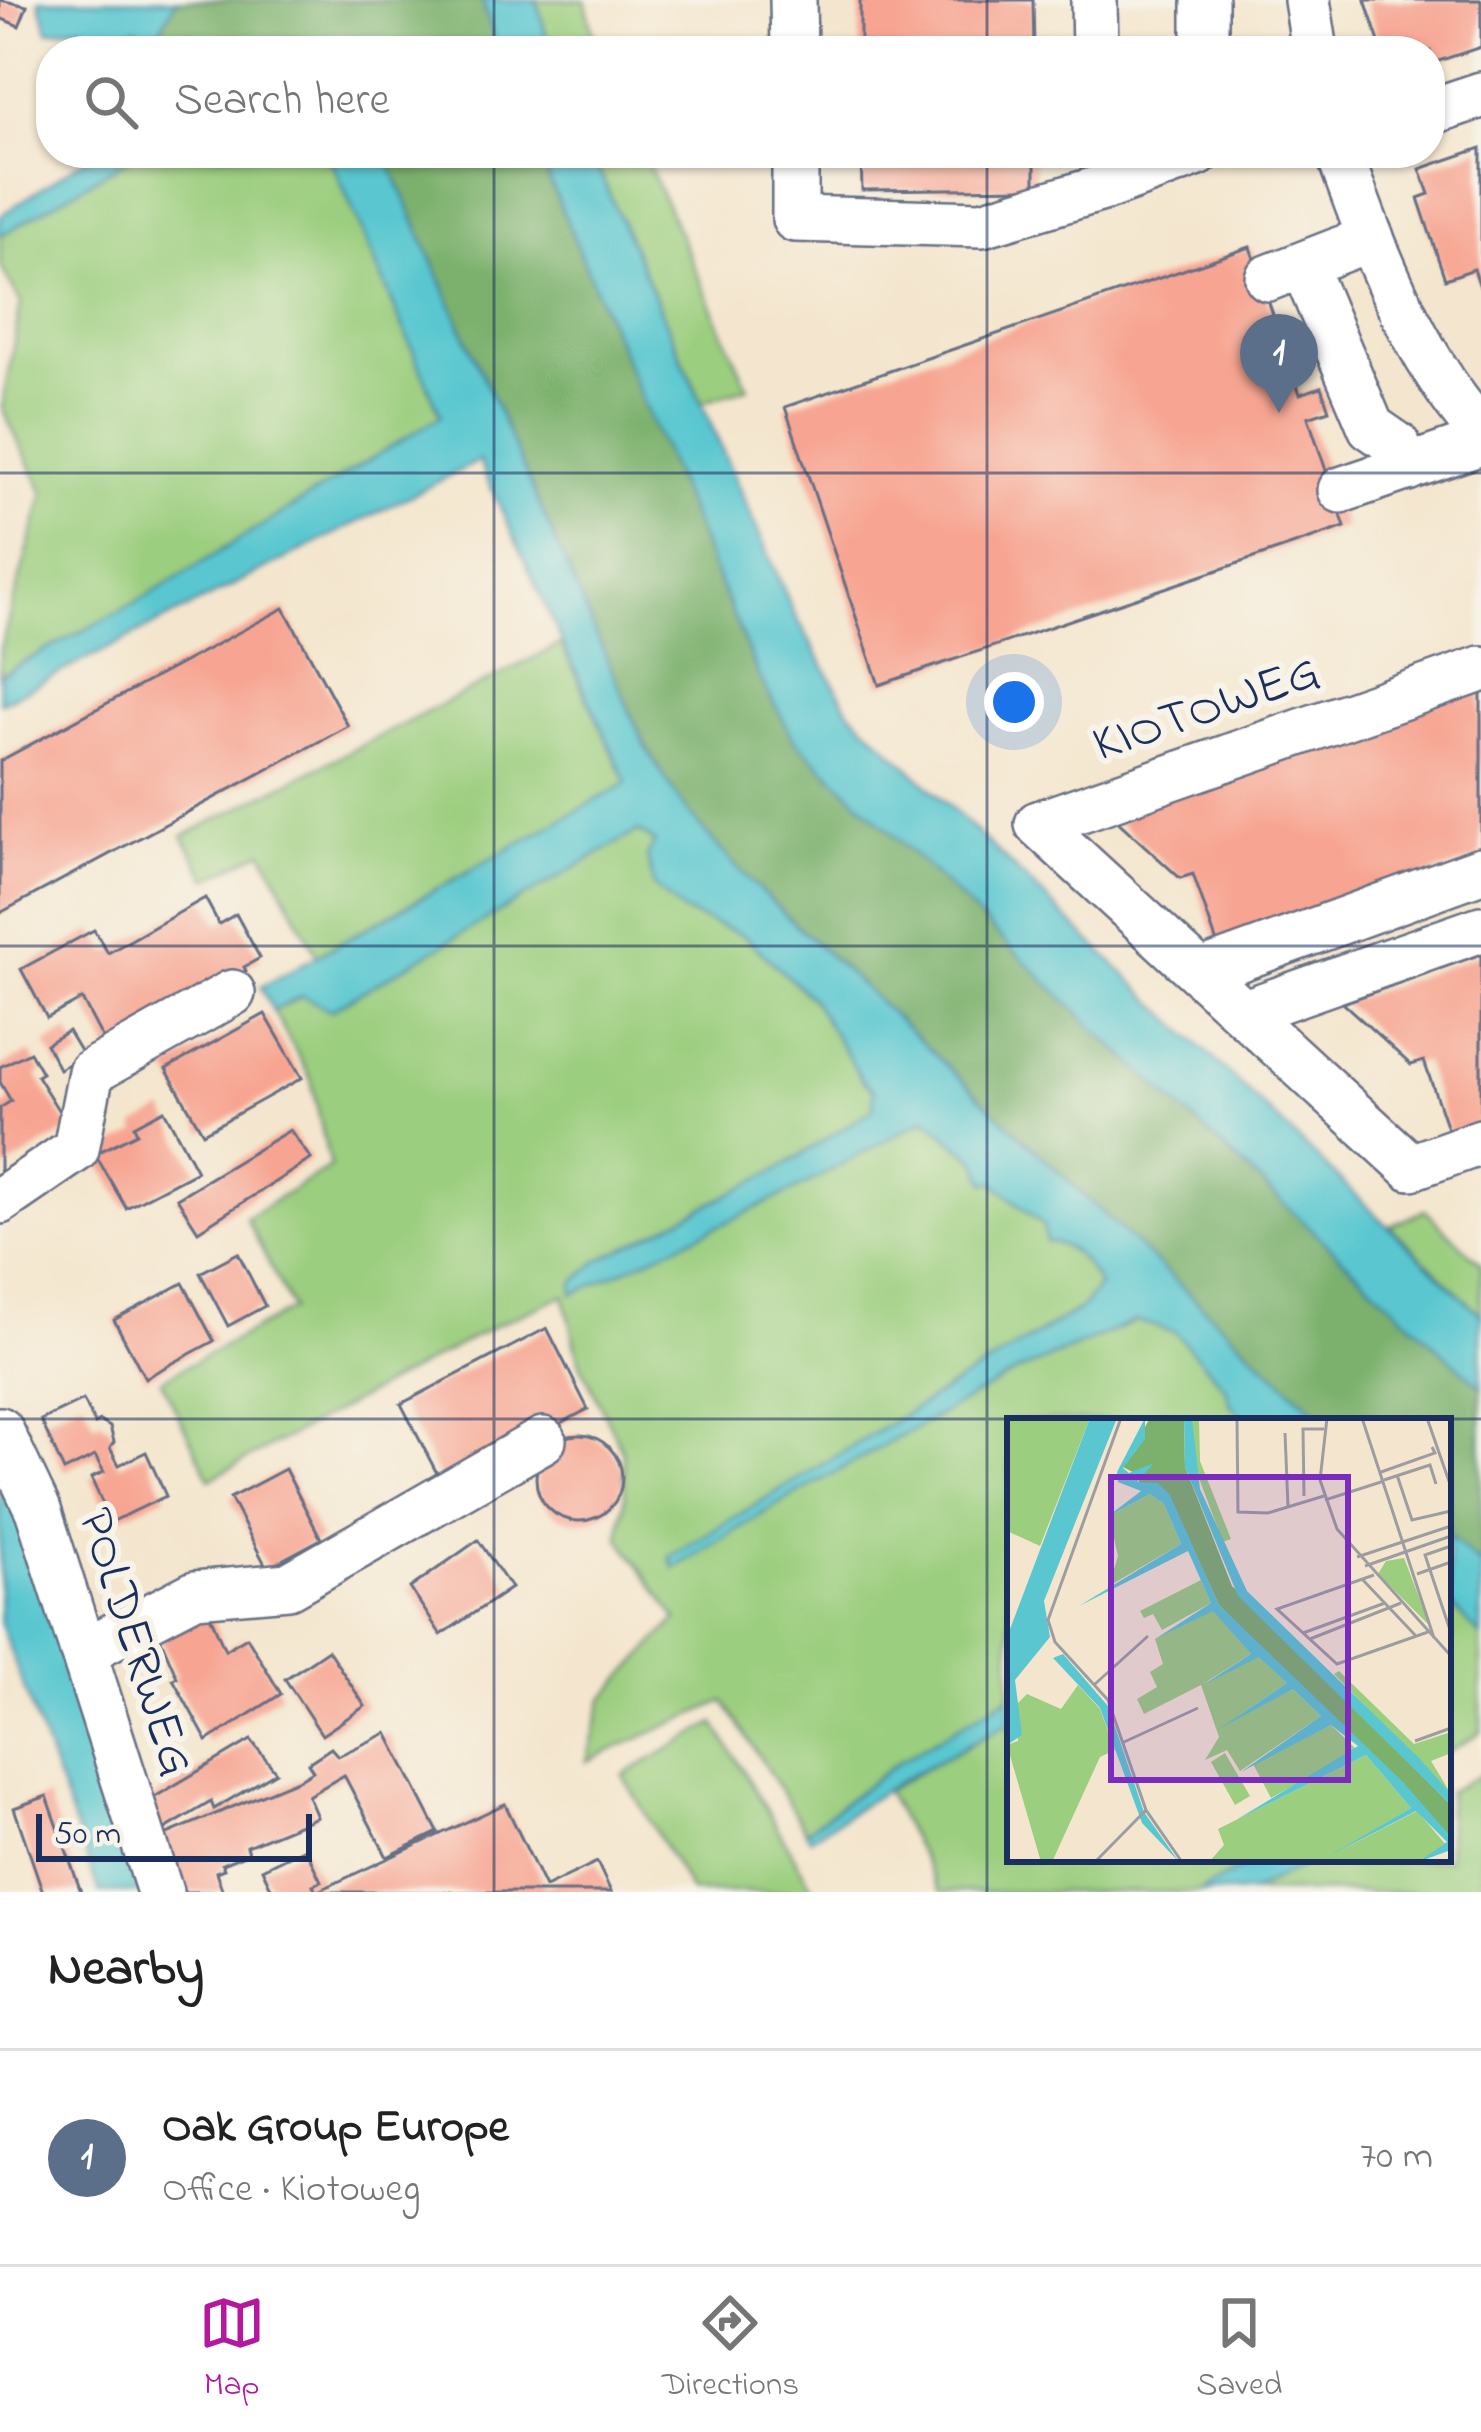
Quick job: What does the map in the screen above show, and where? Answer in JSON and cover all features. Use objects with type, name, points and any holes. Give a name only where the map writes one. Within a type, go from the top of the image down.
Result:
[{"type":"street","points":[[794,0],[794,36]]},
{"type":"street","points":[[1094,0],[1095,36]]},
{"type":"street","points":[[1205,0],[1205,36]]},
{"type":"street","points":[[1307,0],[1313,36]]},
{"type":"street","points":[[1445,107],[1481,95]]},
{"type":"street","points":[[795,168],[795,219],[982,224],[1102,170]]},
{"type":"street","points":[[1345,168],[1408,322],[1481,432]]},
{"type":"street","points":[[1370,238],[1285,272],[1371,427],[1397,445],[1408,468]]},
{"type":"street","points":[[1341,490],[1481,442]]},
{"type":"street","name":"KIOTOWEG","points":[[1481,669],[1038,824],[1411,1166],[1481,1142]]},
{"type":"street","points":[[1202,972],[1481,870]]},
{"type":"street","points":[[1245,1012],[1481,929]]},
{"type":"street","points":[[0,1201],[76,1149],[91,1072],[232,993]]},
{"type":"street","name":"POLDERWEG","points":[[0,1430],[38,1510],[160,1892]]},
{"type":"street","points":[[83,1652],[195,1594],[288,1586],[543,1440]]},
{"type":"green space","points":[[176,0],[482,0],[493,36],[165,36],[160,31]]},
{"type":"green space","points":[[537,0],[585,0],[594,36],[546,36]]},
{"type":"green space","points":[[113,168],[335,168],[441,416],[141,600],[0,675],[0,649],[44,493],[2,408],[21,303],[0,265],[0,236]]},
{"type":"green space","points":[[392,168],[544,168],[759,677],[942,882],[1481,1387],[1481,1566],[1451,1538],[1451,1418],[1323,1418],[782,912],[691,815],[643,741]]},
{"type":"green space","points":[[598,168],[650,168],[748,387],[702,403]]},
{"type":"green space","points":[[561,644],[628,783],[317,955],[263,851],[208,879],[183,836]]},
{"type":"green space","points":[[637,831],[655,842],[683,912],[743,935],[812,999],[863,1081],[875,1090],[873,1109],[781,1168],[797,1189],[926,1118],[977,1161],[986,1183],[993,1182],[1087,1263],[1099,1287],[1083,1307],[670,1557],[674,1568],[780,1503],[1019,1371],[1137,1321],[1175,1332],[1227,1388],[1232,1405],[1245,1418],[1007,1418],[1007,1698],[897,1763],[806,1831],[724,1701],[587,1761],[603,1699],[677,1619],[619,1537],[625,1496],[623,1452],[580,1363],[564,1295],[498,1324],[210,1479],[161,1380],[292,1309],[246,1218],[330,1167],[311,1079],[273,1011]]},
{"type":"green space","points":[[1425,1210],[1481,1264],[1481,1315],[1390,1226]]},
{"type":"green space","points":[[1451,1605],[1481,1637],[1481,1732],[1451,1750]]},
{"type":"green space","points":[[715,1723],[815,1892],[691,1892],[623,1775]]},
{"type":"green space","points":[[1007,1724],[1007,1862],[1253,1862],[1198,1892],[940,1892],[886,1791]]},
{"type":"green space","points":[[1481,1775],[1481,1892],[1251,1892],[1310,1862],[1451,1862],[1451,1790]]},
{"type":"water","points":[[39,0],[176,0],[160,30],[166,36],[145,36],[137,28],[108,36],[80,26],[48,31]]},
{"type":"water","points":[[482,0],[537,0],[546,36],[493,36]]},
{"type":"water","points":[[72,168],[113,168],[0,236],[0,216]]},
{"type":"water","points":[[335,168],[392,168],[643,741],[691,815],[782,912],[1323,1418],[1245,1418],[1231,1405],[1226,1388],[1175,1332],[1136,1321],[1019,1371],[780,1503],[675,1568],[669,1557],[1083,1307],[1099,1286],[1078,1256],[1046,1241],[1043,1225],[994,1182],[986,1183],[977,1161],[926,1118],[797,1189],[573,1294],[573,1284],[598,1261],[781,1168],[873,1109],[874,1090],[863,1081],[812,999],[743,935],[683,912],[653,885],[647,856],[655,842],[638,831],[331,1010],[302,996],[273,1011],[261,987],[627,783],[479,461],[0,703],[0,675],[141,600],[441,416]]},
{"type":"water","points":[[544,168],[598,168],[794,613],[849,710],[1481,1315],[1481,1387],[1091,1025],[794,739],[759,677]]},
{"type":"water","points":[[0,1455],[143,1892],[99,1892],[0,1623]]},
{"type":"water","points":[[1451,1538],[1481,1566],[1481,1637],[1451,1605]]},
{"type":"water","points":[[1007,1698],[1007,1724],[902,1780],[810,1838],[806,1831],[897,1763]]},
{"type":"water","points":[[1253,1862],[1310,1862],[1251,1892],[1198,1892]]},
{"type":"building","points":[[0,0],[27,6],[19,26],[0,18]]},
{"type":"building","points":[[860,0],[1033,0],[1034,36],[860,36]]},
{"type":"building","points":[[1365,0],[1481,0],[1481,47],[1445,59],[1445,36],[1377,36]]},
{"type":"building","points":[[1481,148],[1481,287],[1474,269],[1445,279],[1418,198],[1429,194],[1420,169],[1445,168],[1445,160]]},
{"type":"building","points":[[861,168],[1035,168],[1035,188],[862,190]]},
{"type":"building","points":[[1250,247],[1300,394],[1321,387],[1329,410],[1308,417],[1345,527],[879,685],[785,407]]},
{"type":"building","points":[[284,608],[348,726],[0,913],[0,761]]},
{"type":"building","points":[[1481,687],[1481,857],[1218,946],[1193,874],[1180,878],[1112,816]]},
{"type":"building","points":[[205,898],[219,924],[236,914],[260,958],[244,967],[246,971],[109,1051],[82,999],[47,1018],[21,969],[94,930],[108,953]]},
{"type":"building","points":[[1481,954],[1481,1123],[1449,1134],[1424,1061],[1411,1065],[1343,1003]]},
{"type":"building","points":[[265,1014],[302,1078],[203,1133],[166,1069]]},
{"type":"building","points":[[68,1031],[83,1056],[59,1069],[46,1044]]},
{"type":"building","points":[[30,1052],[42,1073],[37,1076],[70,1129],[0,1172],[0,1108],[11,1101],[0,1082],[0,1067]]},
{"type":"building","points":[[164,1110],[197,1171],[126,1208],[95,1154],[137,1133],[134,1126]]},
{"type":"building","points":[[290,1130],[311,1159],[198,1231],[177,1198]]},
{"type":"building","points":[[238,1253],[265,1306],[228,1326],[200,1273]]},
{"type":"building","points":[[183,1283],[214,1341],[145,1378],[114,1320]]},
{"type":"building","points":[[547,1328],[588,1409],[443,1485],[401,1404]]},
{"type":"building","points":[[83,1400],[95,1424],[100,1421],[110,1427],[114,1442],[110,1448],[119,1465],[146,1452],[166,1496],[111,1522],[91,1478],[104,1472],[95,1456],[64,1471],[41,1420]]},
{"type":"building","points":[[579,1435],[610,1447],[622,1478],[610,1509],[579,1521],[548,1509],[536,1478],[548,1447]]},
{"type":"building","points":[[285,1469],[321,1539],[267,1568],[230,1498]]},
{"type":"building","points":[[478,1540],[511,1588],[441,1635],[410,1588]]},
{"type":"building","points":[[209,1613],[225,1650],[247,1637],[281,1694],[207,1741],[173,1679],[177,1677],[158,1633]]},
{"type":"building","points":[[328,1650],[365,1706],[322,1735],[285,1679]]},
{"type":"building","points":[[387,1733],[438,1832],[387,1857],[344,1775],[308,1796],[317,1817],[247,1846],[249,1853],[222,1864],[224,1869],[216,1872],[223,1892],[168,1892],[150,1841],[300,1779],[313,1771],[308,1763],[331,1748],[338,1756]]},
{"type":"building","points":[[251,1740],[276,1772],[214,1809],[211,1802],[155,1835],[143,1804]]},
{"type":"building","points":[[47,1796],[81,1892],[43,1892],[14,1808]]},
{"type":"building","points":[[505,1804],[545,1887],[597,1862],[611,1892],[316,1892]]},
{"type":"building","points":[[305,1848],[321,1881],[313,1885],[316,1892],[273,1892],[262,1869]]},
{"type":"place","name":"Oak Group Europe","points":[[1279,413]]}]
